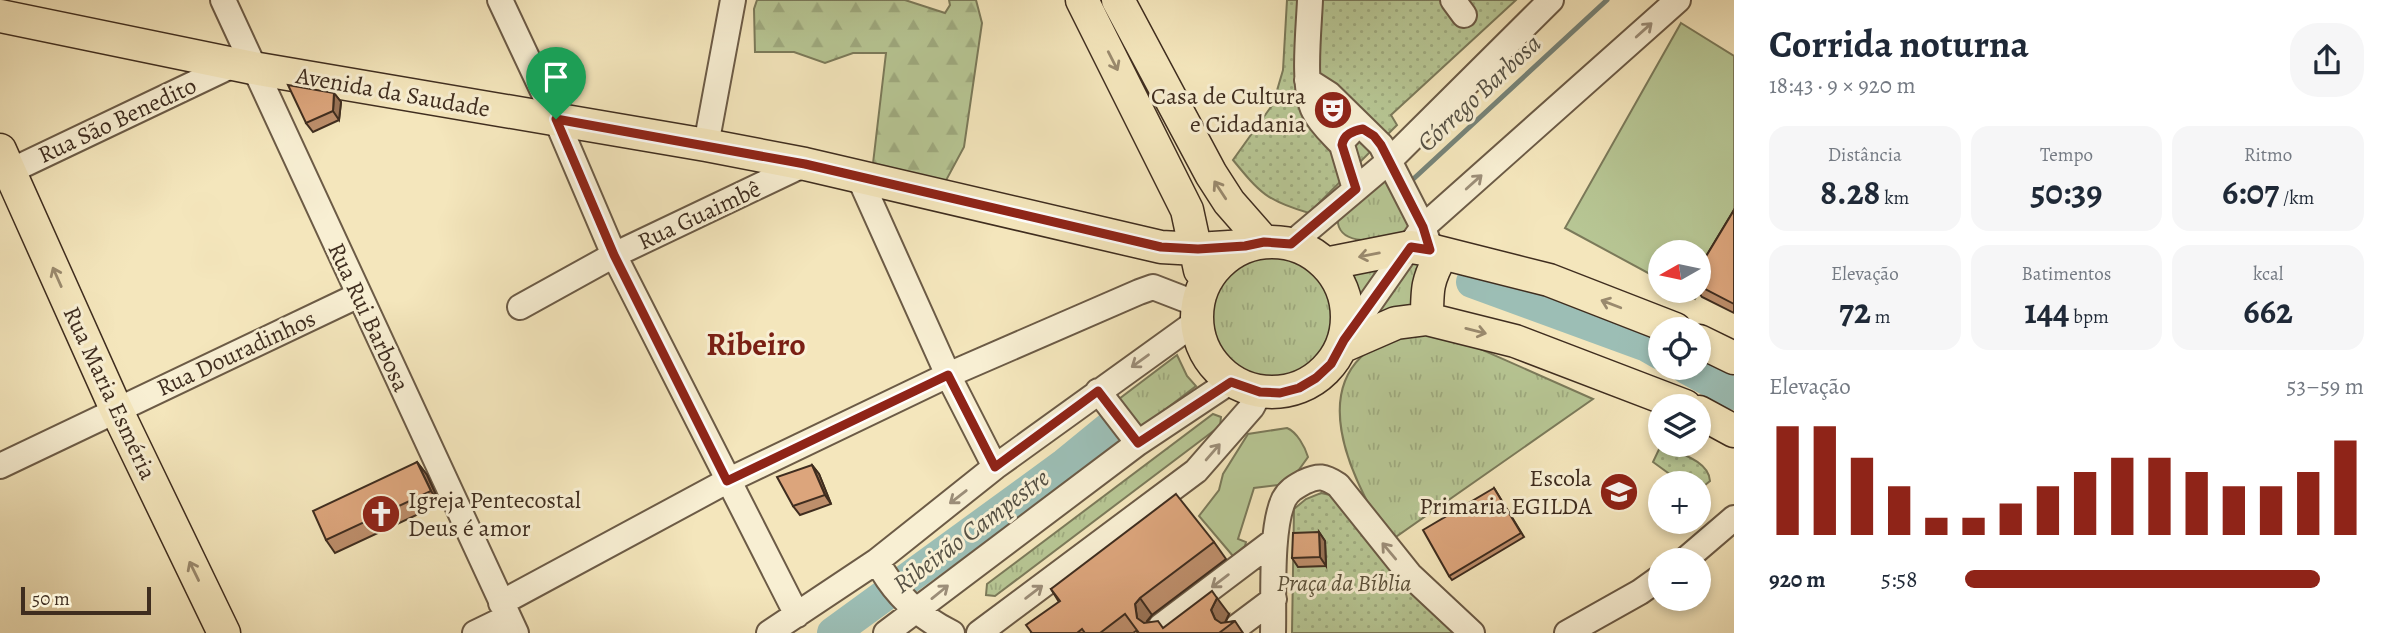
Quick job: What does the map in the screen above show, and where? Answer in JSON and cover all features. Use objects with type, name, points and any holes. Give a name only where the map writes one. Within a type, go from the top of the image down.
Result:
[{"type":"main road","points":[[1082,0],[1188,210],[1198,249],[1199,304],[1200,340],[1217,370],[1246,387],[1280,393],[1299,388],[1316,378],[1331,364],[1342,343],[1347,319],[1345,299],[1337,280],[1325,264],[1309,252],[1267,244],[1227,256],[1213,270],[1199,304]]},
{"type":"main road","points":[[1118,0],[1152,43],[1211,174],[1229,202],[1267,244]]},
{"type":"main road","name":"Avenida da Saudade","points":[[0,16],[244,66],[805,164],[1161,247],[1198,249],[1267,244]]},
{"type":"main road","name":"Rua Maria Esméria","points":[[3,166],[224,633]]},
{"type":"main road","points":[[1426,244],[1430,275],[1427,319]]},
{"type":"main road","points":[[1325,264],[1426,244],[1549,280],[1648,318]]},
{"type":"main road","points":[[1342,343],[1396,323],[1427,319],[1515,341],[1654,394]]},
{"type":"main road","points":[[1711,347],[1734,358]]},
{"type":"main road","points":[[1711,419],[1734,431]]},
{"type":"street","name":"Rua Rui Barbosa","points":[[223,0],[244,66],[359,295],[509,618]]},
{"type":"street","points":[[500,0],[556,119],[614,255],[797,615]]},
{"type":"street","points":[[706,145],[733,0]]},
{"type":"street","points":[[1310,0],[1307,80],[1320,99],[1374,136],[1381,145],[1426,244]]},
{"type":"street","points":[[1267,244],[1356,189],[1388,162],[1551,0]]},
{"type":"street","points":[[1342,343],[1426,244],[1678,0]]},
{"type":"street","name":"Rua São Benedito","points":[[3,166],[244,66]]},
{"type":"street","points":[[1320,99],[1315,114],[1342,145],[1356,189]]},
{"type":"street","points":[[1342,145],[1348,135],[1363,129]]},
{"type":"street","name":"Rua Guaimbê","points":[[520,307],[614,255],[805,164]]},
{"type":"street","points":[[859,177],[948,375],[995,467]]},
{"type":"street","points":[[475,633],[509,618],[727,481],[948,375],[1153,287],[1199,304],[1098,391],[995,467],[880,568],[769,633]]},
{"type":"street","name":"Rua Douradinhos","points":[[0,466],[359,295]]},
{"type":"street","points":[[886,633],[911,607],[938,593],[1138,443],[1246,387],[1252,407],[1196,471],[979,633]]},
{"type":"street","points":[[1098,391],[1138,443]]},
{"type":"street","points":[[1273,633],[1275,540],[1283,501],[1291,488],[1315,477],[1324,476],[1338,485],[1410,575],[1472,633]]},
{"type":"street","points":[[1699,548],[1734,518]]},
{"type":"street","points":[[1161,626],[1275,540]]},
{"type":"street","points":[[880,568],[911,607],[952,633]]},
{"type":"street","points":[[1567,633],[1648,585]]},
{"type":"street","points":[[1238,626],[1273,599]]},
{"type":"green space","points":[[757,0],[905,0],[945,13],[950,5],[949,0],[976,0],[982,23],[964,147],[943,186],[872,172],[886,53],[853,53],[825,63],[794,52],[755,52],[754,9]]},
{"type":"green space","name":"Casa de Cultura e Cidadania","points":[[1287,0],[1516,0],[1391,115],[1397,125],[1309,213],[1265,194],[1233,160],[1273,104],[1283,70]]},
{"type":"green space","points":[[1681,23],[1734,56],[1734,233],[1712,270],[1712,240],[1648,240],[1648,273],[1565,228]]},
{"type":"green space","points":[[1380,173],[1419,223],[1415,231],[1374,240],[1352,238],[1344,234],[1339,227],[1340,213]]},
{"type":"green space","points":[[1273,253],[1297,258],[1317,272],[1331,292],[1336,316],[1331,340],[1317,360],[1297,374],[1273,379],[1249,374],[1229,360],[1215,340],[1210,316],[1215,292],[1229,272],[1249,258]]},
{"type":"green space","points":[[1410,260],[1424,260],[1420,311],[1372,321]]},
{"type":"green space","points":[[1349,265],[1386,266],[1358,300],[1354,276]]},
{"type":"green space","points":[[1442,332],[1593,399],[1390,541],[1366,500],[1346,450],[1340,400],[1347,377],[1369,350],[1399,338]]},
{"type":"green space","points":[[1177,355],[1187,376],[1196,386],[1141,428],[1119,399]]},
{"type":"green space","points":[[1213,414],[1221,417],[1220,426],[995,596],[986,595],[987,584]]},
{"type":"green space","points":[[1287,428],[1300,440],[1308,457],[1298,471],[1278,485],[1254,488],[1238,539],[1246,542],[1245,546],[1233,556],[1199,516],[1219,490],[1223,474],[1248,434]]},
{"type":"green space","points":[[1655,457],[1689,457],[1706,471],[1665,471],[1653,462]]},
{"type":"green space","name":"Praça da Bíblia","points":[[1321,493],[1344,498],[1461,633],[1292,633],[1294,509],[1306,499]]},
{"type":"building","points":[[288,85],[334,93],[333,111],[306,123]]},
{"type":"building","points":[[1734,210],[1734,304],[1712,293],[1712,246]]},
{"type":"building","points":[[417,462],[431,491],[326,540],[313,511]]},
{"type":"building","points":[[812,465],[825,495],[793,506],[777,477]]},
{"type":"building","points":[[1494,488],[1521,533],[1449,576],[1423,530]]},
{"type":"building","points":[[1176,494],[1214,542],[1140,598],[1135,604],[1137,618],[1144,623],[1158,621],[1163,628],[1212,591],[1217,598],[1211,610],[1215,619],[1221,623],[1235,621],[1219,633],[1139,633],[1125,614],[1100,633],[1085,633],[1082,629],[1077,633],[1032,633],[1026,625],[1060,601],[1051,589]]},
{"type":"building","points":[[1319,532],[1320,557],[1292,558],[1293,533]]},
{"type":"waterway","name":"Córrego Barbosa","points":[[1409,183],[1607,0]]},
{"type":"waterway","name":"Ribeirão Campestre","points":[[1472,282],[1648,347]]},
{"type":"waterway","name":"Ribeirão Campestre","points":[[1708,380],[1734,394]]},
{"type":"waterway","name":"Ribeirão Campestre","points":[[833,633],[1065,464],[1109,428]]},
{"type":"place","name":"Casa de Cultura e Cidadania","points":[[1333,110]]},
{"type":"place","name":"Escola Primaria EGILDA","points":[[1619,492]]},
{"type":"place","name":"Igreja Pentecostal Deus é amor","points":[[381,514]]},
{"type":"district","name":"Ribeiro","points":[[756,344]]},
{"type":"route","points":[[556,119],[805,164],[1121,239],[1181,249],[1210,249],[1264,242],[1291,244],[1356,189],[1342,145],[1343,140],[1353,131],[1363,129],[1381,145],[1423,227],[1430,250],[1411,247],[1344,340],[1331,364],[1316,378],[1299,388],[1280,393],[1260,392],[1231,382],[1138,443],[1098,391],[995,467],[948,375],[727,481],[614,255],[556,119]]}]
